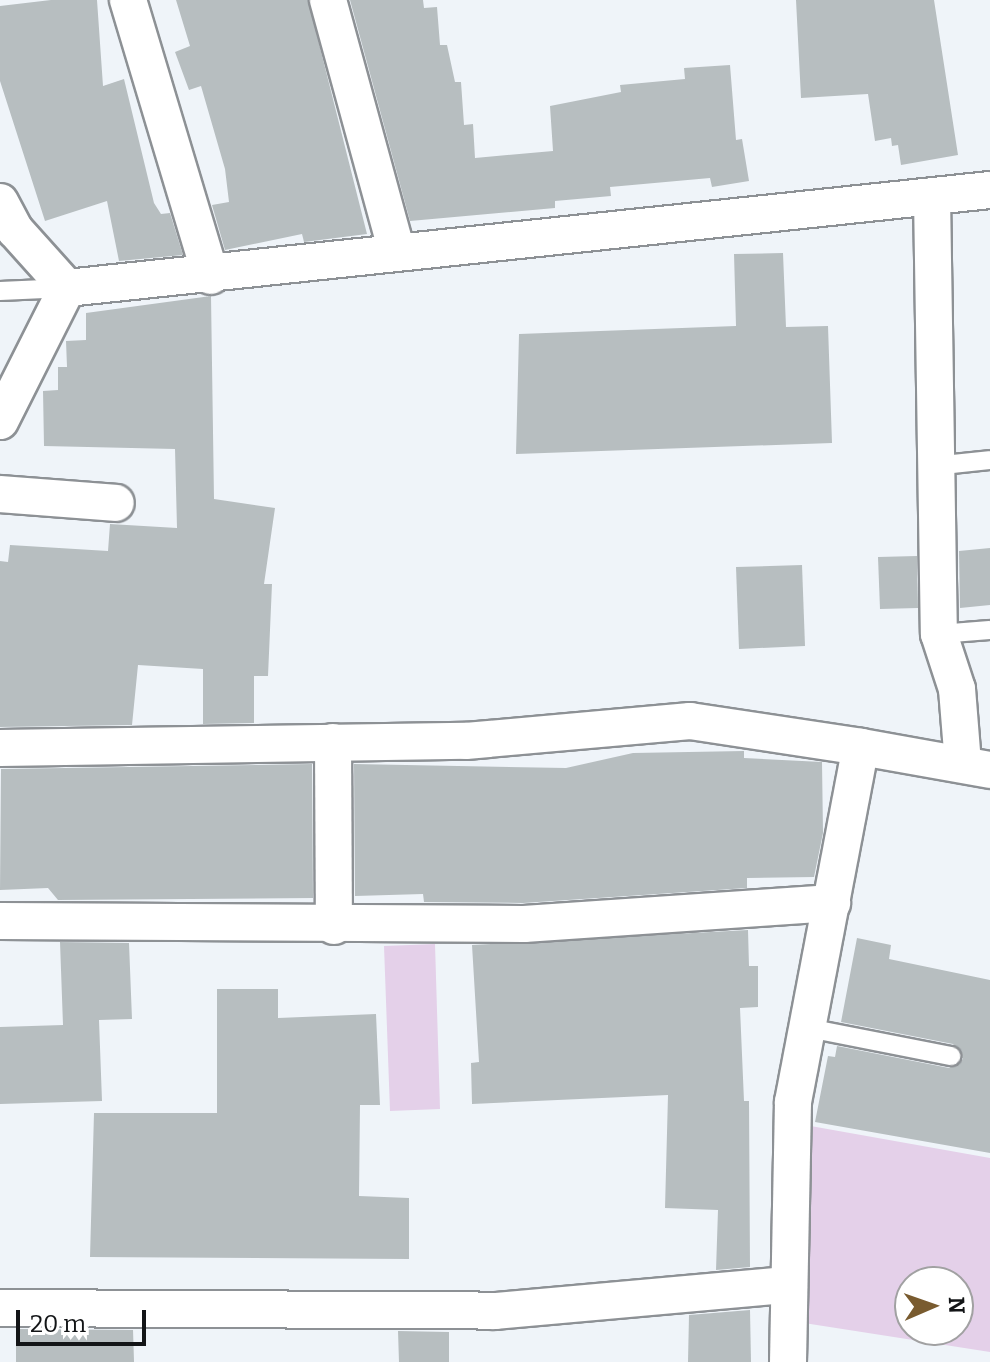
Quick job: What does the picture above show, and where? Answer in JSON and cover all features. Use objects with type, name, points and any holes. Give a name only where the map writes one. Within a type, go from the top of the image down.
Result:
[{"type":"street","points":[[128,0],[211,276]]},
{"type":"street","points":[[328,0],[397,252]]},
{"type":"street","points":[[67,288],[211,276],[397,252],[990,190]]},
{"type":"street","points":[[0,748],[466,741],[690,721],[976,767],[957,689],[939,634],[933,466],[932,196]]},
{"type":"street","points":[[0,202],[15,230],[67,288]]},
{"type":"street","points":[[0,421],[67,288]]},
{"type":"street","points":[[0,494],[116,503]]},
{"type":"street","points":[[333,742],[334,926]]},
{"type":"street","points":[[788,1362],[793,1102],[861,747]]},
{"type":"street","points":[[0,921],[334,926],[524,924],[832,903]]},
{"type":"street","points":[[0,1308],[495,1311],[789,1285]]},
{"type":"lane","points":[[0,291],[67,288]]},
{"type":"lane","points":[[933,466],[990,460]]},
{"type":"lane","points":[[939,634],[990,630]]},
{"type":"lane","points":[[808,1028],[951,1056]]},
{"type":"shaded area","points":[[435,944],[440,1109],[390,1111],[384,946]]},
{"type":"shaded area","points":[[805,1125],[990,1158],[990,1352],[952,1346],[974,1346],[974,1266],[894,1266],[894,1337],[804,1323]]},
{"type":"building","points":[[51,0],[97,0],[103,86],[124,79],[154,203],[161,214],[170,213],[183,255],[119,261],[107,201],[45,221],[0,81],[0,6]]},
{"type":"building","points":[[176,0],[308,0],[367,234],[304,242],[302,234],[225,250],[212,205],[229,202],[225,169],[201,86],[189,90],[175,52],[190,46]]},
{"type":"building","points":[[350,0],[423,0],[424,8],[437,7],[440,45],[447,45],[455,82],[461,82],[464,125],[473,124],[475,158],[553,151],[550,106],[621,92],[620,85],[685,79],[684,68],[730,65],[736,140],[742,139],[749,181],[712,187],[710,178],[610,187],[611,196],[555,201],[555,208],[410,221]]},
{"type":"building","points":[[796,0],[934,0],[958,155],[901,165],[898,145],[892,146],[891,138],[875,141],[868,94],[801,98]]},
{"type":"building","points":[[783,253],[786,327],[828,326],[832,443],[516,454],[519,334],[736,326],[734,254]]},
{"type":"building","points":[[211,296],[214,499],[275,508],[264,584],[272,584],[268,676],[254,676],[254,723],[203,724],[203,669],[138,665],[132,725],[0,727],[0,561],[8,562],[10,545],[108,551],[110,524],[177,528],[175,449],[44,446],[43,391],[58,390],[58,367],[67,367],[66,341],[86,340],[86,313]]},
{"type":"building","points":[[990,548],[990,605],[960,608],[959,551]]},
{"type":"building","points":[[917,556],[918,608],[880,609],[878,557]]},
{"type":"building","points":[[802,565],[805,646],[739,649],[736,567]]},
{"type":"building","points":[[744,751],[744,758],[822,762],[823,833],[814,877],[747,878],[747,888],[523,903],[424,902],[423,894],[355,896],[354,764],[566,768],[633,753]]},
{"type":"building","points":[[312,764],[313,898],[58,900],[48,888],[0,890],[1,769]]},
{"type":"building","points":[[748,930],[749,966],[758,966],[758,1007],[740,1008],[744,1101],[749,1101],[750,1267],[716,1270],[718,1210],[665,1208],[668,1095],[472,1104],[471,1063],[479,1062],[472,945]]},
{"type":"building","points":[[857,938],[891,945],[889,959],[990,980],[990,1153],[815,1122],[828,1056],[835,1057],[837,1046],[949,1068],[963,1059],[953,1044],[841,1022]]},
{"type":"building","points":[[60,942],[129,943],[132,1019],[99,1020],[102,1101],[0,1104],[0,1027],[63,1025]]},
{"type":"building","points":[[217,989],[278,989],[278,1018],[376,1014],[380,1105],[360,1105],[359,1196],[409,1198],[409,1259],[90,1257],[94,1113],[217,1113]]},
{"type":"building","points":[[750,1310],[751,1362],[688,1362],[689,1315]]},
{"type":"building","points":[[16,1329],[133,1330],[134,1362],[16,1362]]},
{"type":"building","points":[[398,1331],[449,1332],[449,1362],[399,1362]]}]
